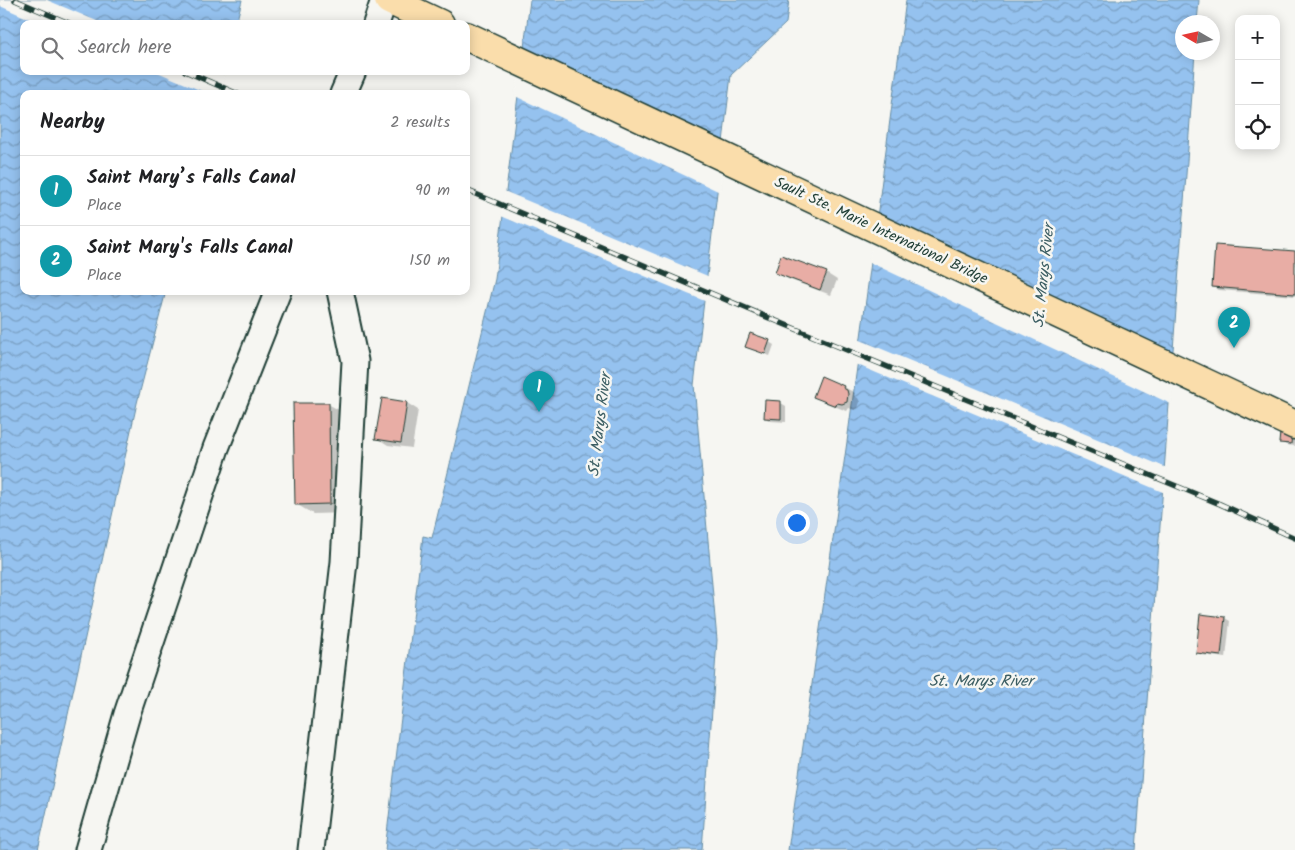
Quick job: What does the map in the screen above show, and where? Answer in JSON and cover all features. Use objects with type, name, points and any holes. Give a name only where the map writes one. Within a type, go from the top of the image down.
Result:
[{"type":"highway","points":[[389,0],[432,20]]},
{"type":"highway","name":"Sault Ste. Marie International Bridge","points":[[470,38],[1295,425]]},
{"type":"lane","points":[[377,20],[384,0]]},
{"type":"lane","points":[[345,90],[351,75]]},
{"type":"lane","points":[[88,850],[127,714],[207,476],[276,295]]},
{"type":"lane","points":[[311,850],[344,562],[355,361],[341,295]]},
{"type":"water","points":[[0,0],[242,0],[237,20],[20,20],[20,75],[223,75],[219,90],[20,90],[20,295],[165,295],[137,403],[38,850],[0,850]]},
{"type":"water","name":"St. Marys River","points":[[530,0],[789,0],[786,23],[731,75],[694,385],[717,640],[702,850],[385,850],[423,536],[432,538],[495,279]]},
{"type":"water","name":"St. Marys River","points":[[906,0],[1199,0],[1198,15],[1175,15],[1175,60],[1194,60],[1136,850],[788,850],[847,442]]},
{"type":"pier","points":[[0,0],[47,0],[94,20],[32,20],[0,6]]},
{"type":"pier","points":[[521,54],[725,149],[720,192],[515,96]]},
{"type":"pier","points":[[164,75],[225,75],[221,90],[200,90]]},
{"type":"pier","points":[[504,191],[710,277],[707,302],[501,216]]},
{"type":"pier","points":[[874,218],[1175,356],[1171,404],[869,262]]},
{"type":"pier","points":[[858,339],[1167,468],[1165,493],[855,364]]},
{"type":"building","points":[[1215,245],[1295,251],[1295,294],[1212,287]]},
{"type":"building","points":[[781,255],[827,272],[820,290],[775,273]]},
{"type":"building","points":[[750,333],[770,340],[765,354],[745,347]]},
{"type":"building","points":[[821,376],[844,386],[843,388],[847,390],[848,394],[847,402],[837,403],[836,406],[813,397]]},
{"type":"building","points":[[382,398],[407,402],[401,443],[375,439]]},
{"type":"building","points":[[765,400],[781,401],[781,419],[764,418]]},
{"type":"building","points":[[293,403],[329,403],[330,504],[295,505]]},
{"type":"building","points":[[1281,422],[1293,423],[1291,444],[1279,443]]},
{"type":"building","points":[[1200,614],[1225,617],[1221,656],[1196,653]]},
{"type":"railway","points":[[15,0],[62,20]]},
{"type":"railway","points":[[194,75],[229,90]]},
{"type":"railway","points":[[470,192],[774,320],[1220,504],[1295,538]]},
{"type":"place","name":"Saint Mary's Falls Canal","points":[[1234,348]]},
{"type":"place","name":"Saint Mary’s Falls Canal","points":[[539,412]]}]
